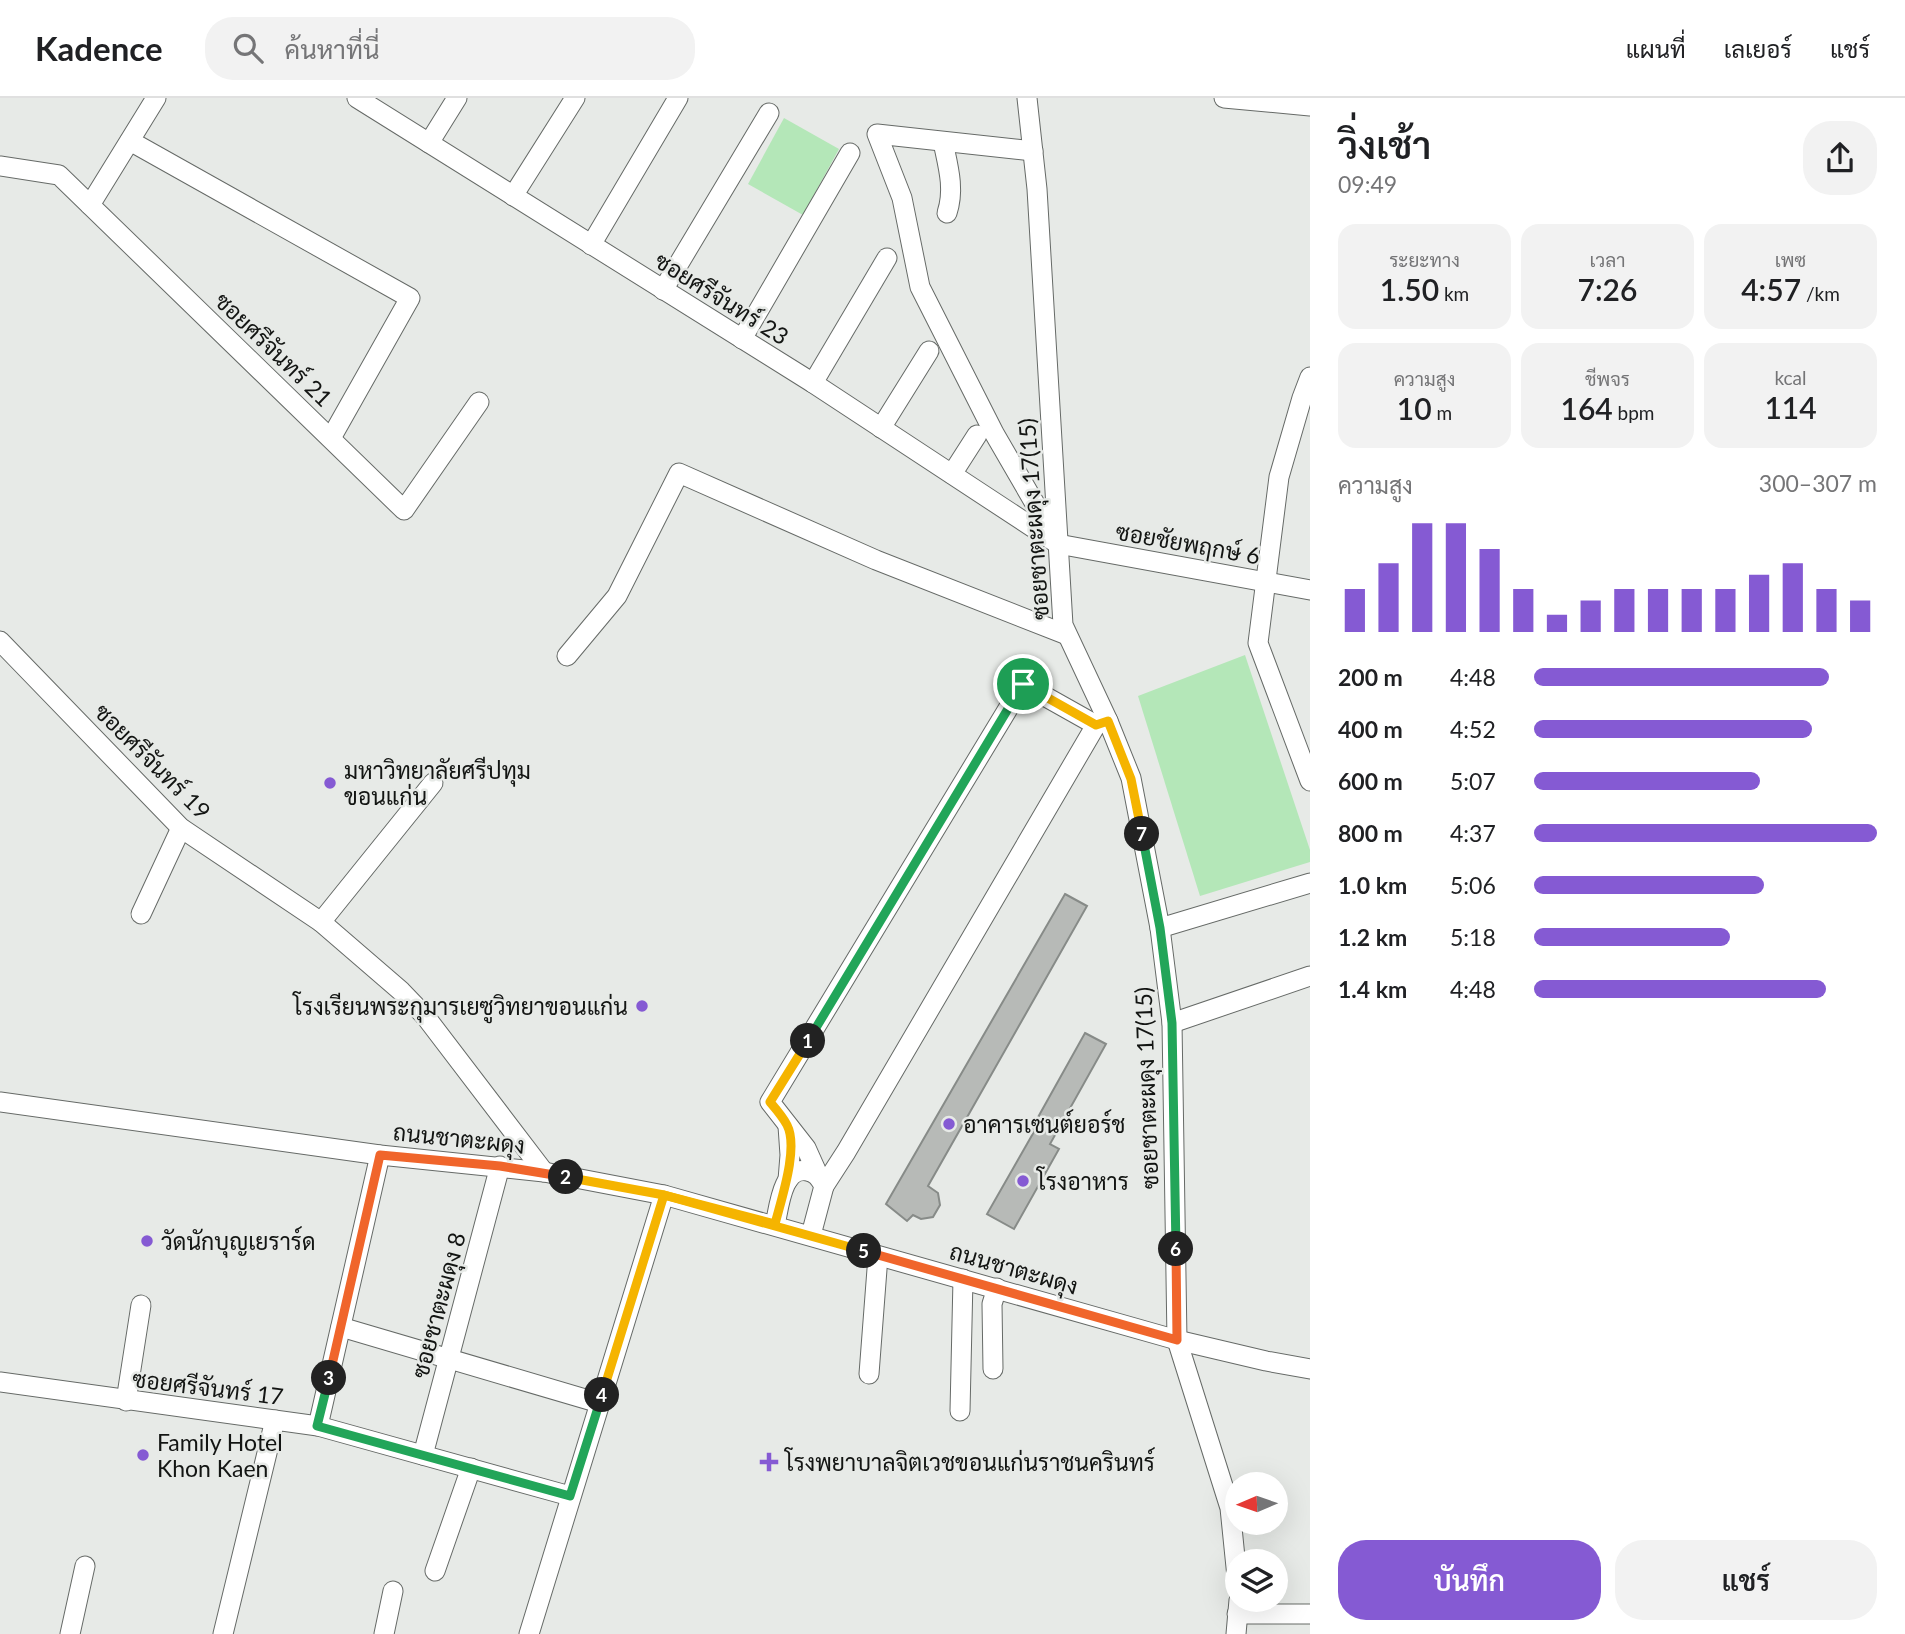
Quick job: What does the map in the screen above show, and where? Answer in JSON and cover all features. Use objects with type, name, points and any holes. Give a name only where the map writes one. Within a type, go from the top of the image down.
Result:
[{"type":"street","points":[[90,205],[156,98]]},
{"type":"street","name":"ซอยศรีจันทร์ 23","points":[[357,98],[813,383],[1058,544]]},
{"type":"street","points":[[429,143],[457,98]]},
{"type":"street","points":[[513,195],[575,98]]},
{"type":"street","points":[[591,245],[678,98]]},
{"type":"street","name":"ซอยชาตะผดุง 17(15)","points":[[1027,98],[1033,151],[1063,625],[1102,723],[1131,779],[1160,928],[1172,1023],[1177,1340],[1230,1508],[1234,1549]]},
{"type":"street","points":[[1224,98],[1310,106]]},
{"type":"street","points":[[663,290],[769,113]]},
{"type":"street","points":[[1033,151],[877,134],[902,198],[920,287],[994,433],[1058,544]]},
{"type":"street","points":[[130,141],[410,298],[331,438]]},
{"type":"street","points":[[943,142],[951,183],[951,202],[947,213]]},
{"type":"street","points":[[741,339],[850,153]]},
{"type":"street","name":"ซอยศรีจันทร์ 21","points":[[0,166],[59,175],[404,510],[479,402]]},
{"type":"street","points":[[813,383],[887,258]]},
{"type":"street","points":[[881,428],[929,351]]},
{"type":"street","points":[[1310,377],[1279,477],[1258,643],[1310,781]]},
{"type":"street","points":[[952,474],[977,435]]},
{"type":"street","points":[[567,656],[617,596],[678,472],[876,560],[1067,635]]},
{"type":"street","name":"ซอยชัยพฤกษ์ 6","points":[[1058,544],[1310,590]]},
{"type":"street","name":"ซอยศรีจันทร์ 19","points":[[0,641],[181,828],[321,922],[401,991],[425,1016],[544,1172]]},
{"type":"street","points":[[811,1235],[821,1181],[846,1152],[1102,723],[1023,684],[770,1102],[806,1148],[821,1181]]},
{"type":"street","points":[[321,922],[433,783]]},
{"type":"street","points":[[141,914],[181,828]]},
{"type":"street","points":[[1160,928],[1310,883]]},
{"type":"street","points":[[1172,1023],[1310,976]]},
{"type":"street","name":"ถนนชาตะผดุง","points":[[0,1102],[380,1155],[544,1172],[664,1195],[775,1224],[878,1256],[1177,1340],[1310,1369]]},
{"type":"street","points":[[775,1224],[788,1180],[788,1126]]},
{"type":"street","points":[[317,1426],[380,1155]]},
{"type":"street","name":"ซอยชาตะผดุง 8","points":[[423,1455],[500,1166]]},
{"type":"street","points":[[788,1180],[801,1171],[810,1171],[821,1181]]},
{"type":"street","points":[[528,1634],[664,1195]]},
{"type":"street","points":[[869,1374],[878,1256]]},
{"type":"street","points":[[960,1411],[963,1279]]},
{"type":"street","points":[[993,1369],[992,1304],[997,1288]]},
{"type":"street","points":[[126,1401],[141,1305]]},
{"type":"street","points":[[341,1327],[599,1403]]},
{"type":"street","name":"ซอยศรีจันทร์ 17","points":[[0,1382],[317,1426],[570,1496]]},
{"type":"street","points":[[223,1634],[275,1420]]},
{"type":"street","points":[[435,1571],[471,1468]]},
{"type":"street","points":[[70,1634],[85,1566]]},
{"type":"street","points":[[384,1634],[393,1591]]},
{"type":"street","points":[[1237,1616],[1310,1614]]},
{"type":"green space","points":[[784,118],[839,149],[803,215],[748,184]]},
{"type":"green space","points":[[1245,655],[1310,850],[1310,862],[1200,896],[1138,696]]},
{"type":"building","points":[[1065,894],[1087,906],[928,1186],[938,1193],[940,1205],[933,1217],[921,1219],[913,1215],[907,1221],[886,1204]]},
{"type":"building","points":[[1085,1033],[1106,1044],[1050,1144],[1059,1149],[1014,1229],[987,1214],[1035,1130],[1032,1128]]},
{"type":"place","name":"มหาวิทยาลัยศรีปทุม ขอนแก่น","points":[[330,783]]},
{"type":"place","name":"โรงเรียนพระกุมารเยซูวิทยาขอนแก่น","points":[[642,1006]]},
{"type":"place","name":"อาคารเซนต์ยอร์ช","points":[[949,1124]]},
{"type":"place","name":"โรงอาหาร","points":[[1023,1181]]},
{"type":"place","name":"วัดนักบุญเยราร์ด","points":[[147,1241]]},
{"type":"place","name":"Family Hotel Khon Kaen","points":[[143,1455]]},
{"type":"place","name":"โรงพยาบาลจิตเวชขอนแก่นราชนครินทร์","points":[[769,1462]]},
{"type":"route","points":[[1023,684],[770,1102],[788,1126],[790,1139],[788,1180],[775,1224],[664,1195],[544,1172],[380,1155],[317,1426],[570,1496],[664,1195],[720,1210],[775,1224],[878,1256],[1177,1340],[1172,1023],[1160,928],[1131,779],[1108,721],[1096,725],[1023,684]]}]
